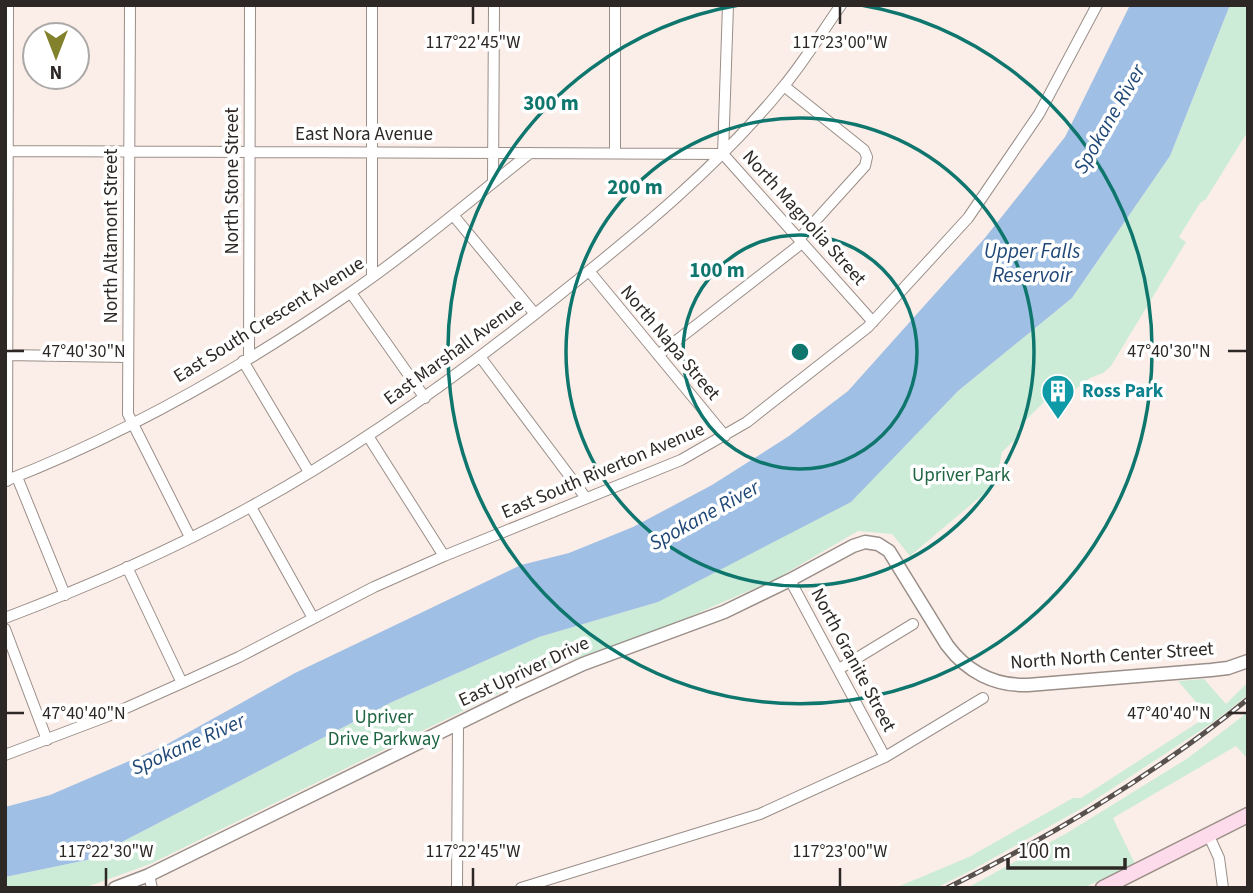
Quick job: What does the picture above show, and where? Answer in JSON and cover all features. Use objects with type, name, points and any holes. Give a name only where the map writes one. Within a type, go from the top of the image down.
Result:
[{"type":"main road","points":[[1103,888],[1248,815]]},
{"type":"street","points":[[8,5],[6,355],[9,480],[65,595]]},
{"type":"street","name":"North Altamont Street","points":[[130,5],[128,414],[190,537]]},
{"type":"street","name":"North Stone Street","points":[[246,360],[250,5]]},
{"type":"street","points":[[372,5],[372,277]]},
{"type":"street","points":[[494,5],[494,182]]},
{"type":"street","points":[[615,5],[615,153]]},
{"type":"street","name":"North Magnolia Street","points":[[728,5],[723,154],[873,322]]},
{"type":"street","name":"East Marshall Avenue","points":[[5,618],[127,568],[251,507],[368,436],[481,358],[589,271],[723,154],[785,86],[841,5]]},
{"type":"street","name":"East South Riverton Avenue","points":[[5,755],[182,683],[444,556],[681,460],[747,422],[873,322],[975,207],[1039,114],[1097,5]]},
{"type":"street","points":[[658,355],[801,241],[865,166],[867,157],[864,150],[785,86]]},
{"type":"street","name":"East Nora Avenue","points":[[6,150],[723,154]]},
{"type":"street","name":"East South Crescent Avenue","points":[[9,480],[132,423],[246,360],[351,293],[530,152]]},
{"type":"street","points":[[453,215],[535,314]]},
{"type":"street","name":"North Napa Street","points":[[589,271],[725,436]]},
{"type":"street","points":[[351,293],[425,398]]},
{"type":"street","points":[[6,355],[127,357]]},
{"type":"street","points":[[481,358],[586,498]]},
{"type":"street","points":[[246,360],[309,472]]},
{"type":"street","points":[[368,436],[444,556]]},
{"type":"street","points":[[251,507],[313,618]]},
{"type":"street","name":"East Upriver Drive","points":[[115,888],[151,882],[458,723],[583,664],[711,618],[853,546],[864,542],[878,544]]},
{"type":"street","name":"North North Center Street","points":[[878,544],[889,551],[950,649],[970,669],[989,679],[1014,685],[1028,685],[1220,669],[1248,661]]},
{"type":"street","points":[[127,568],[182,683]]},
{"type":"street","name":"North Granite Street","points":[[790,580],[885,757]]},
{"type":"street","points":[[839,669],[913,624]]},
{"type":"street","points":[[5,629],[47,740]]},
{"type":"street","points":[[521,888],[744,820],[885,757],[983,698]]},
{"type":"street","points":[[457,888],[458,723]]},
{"type":"street","points":[[1209,836],[1219,858],[1223,888]]},
{"type":"green space","points":[[1230,5],[1248,5],[1248,131],[1179,237],[1186,242],[1111,366],[1072,392],[1063,383],[1017,429],[1021,434],[1002,452],[997,477],[987,491],[910,556],[892,534],[858,531],[776,579],[673,624],[555,666],[150,864],[84,888],[5,888],[5,877],[87,860],[392,702],[539,637],[658,602],[958,391],[1072,298],[1170,156]]},
{"type":"green space","points":[[1204,679],[1226,704],[1248,682],[1248,695],[1212,723],[1084,807],[974,869],[936,888],[895,888],[969,857],[1073,798],[1081,798],[1208,716],[1178,681]]},
{"type":"green space","points":[[1248,712],[1248,759],[1236,746],[1113,818],[1135,864],[1083,888],[967,888],[1067,833],[1188,758]]},
{"type":"water","name":"Upper Falls Reservoir","points":[[1130,5],[1230,5],[1170,156],[1072,298],[958,391],[851,502],[658,602],[539,637],[392,702],[87,860],[5,877],[5,807],[50,795],[162,747],[295,673],[521,565],[569,553],[633,527],[712,485],[789,436],[848,391],[984,239],[1065,137]]},
{"type":"railway","points":[[947,888],[1026,847],[1103,802],[1248,699]]},
{"type":"place","name":"Ross Park","points":[[1058,421]]},
{"type":"water label","name":"Spokane River","points":[[1109,119]]},
{"type":"water label","name":"Spokane River","points":[[704,515]]},
{"type":"water label","name":"Spokane River","points":[[188,744]]},
{"type":"park label","name":"Upriver Park","points":[[961,475]]},
{"type":"park label","name":"Upriver Drive Parkway","points":[[384,728]]}]
